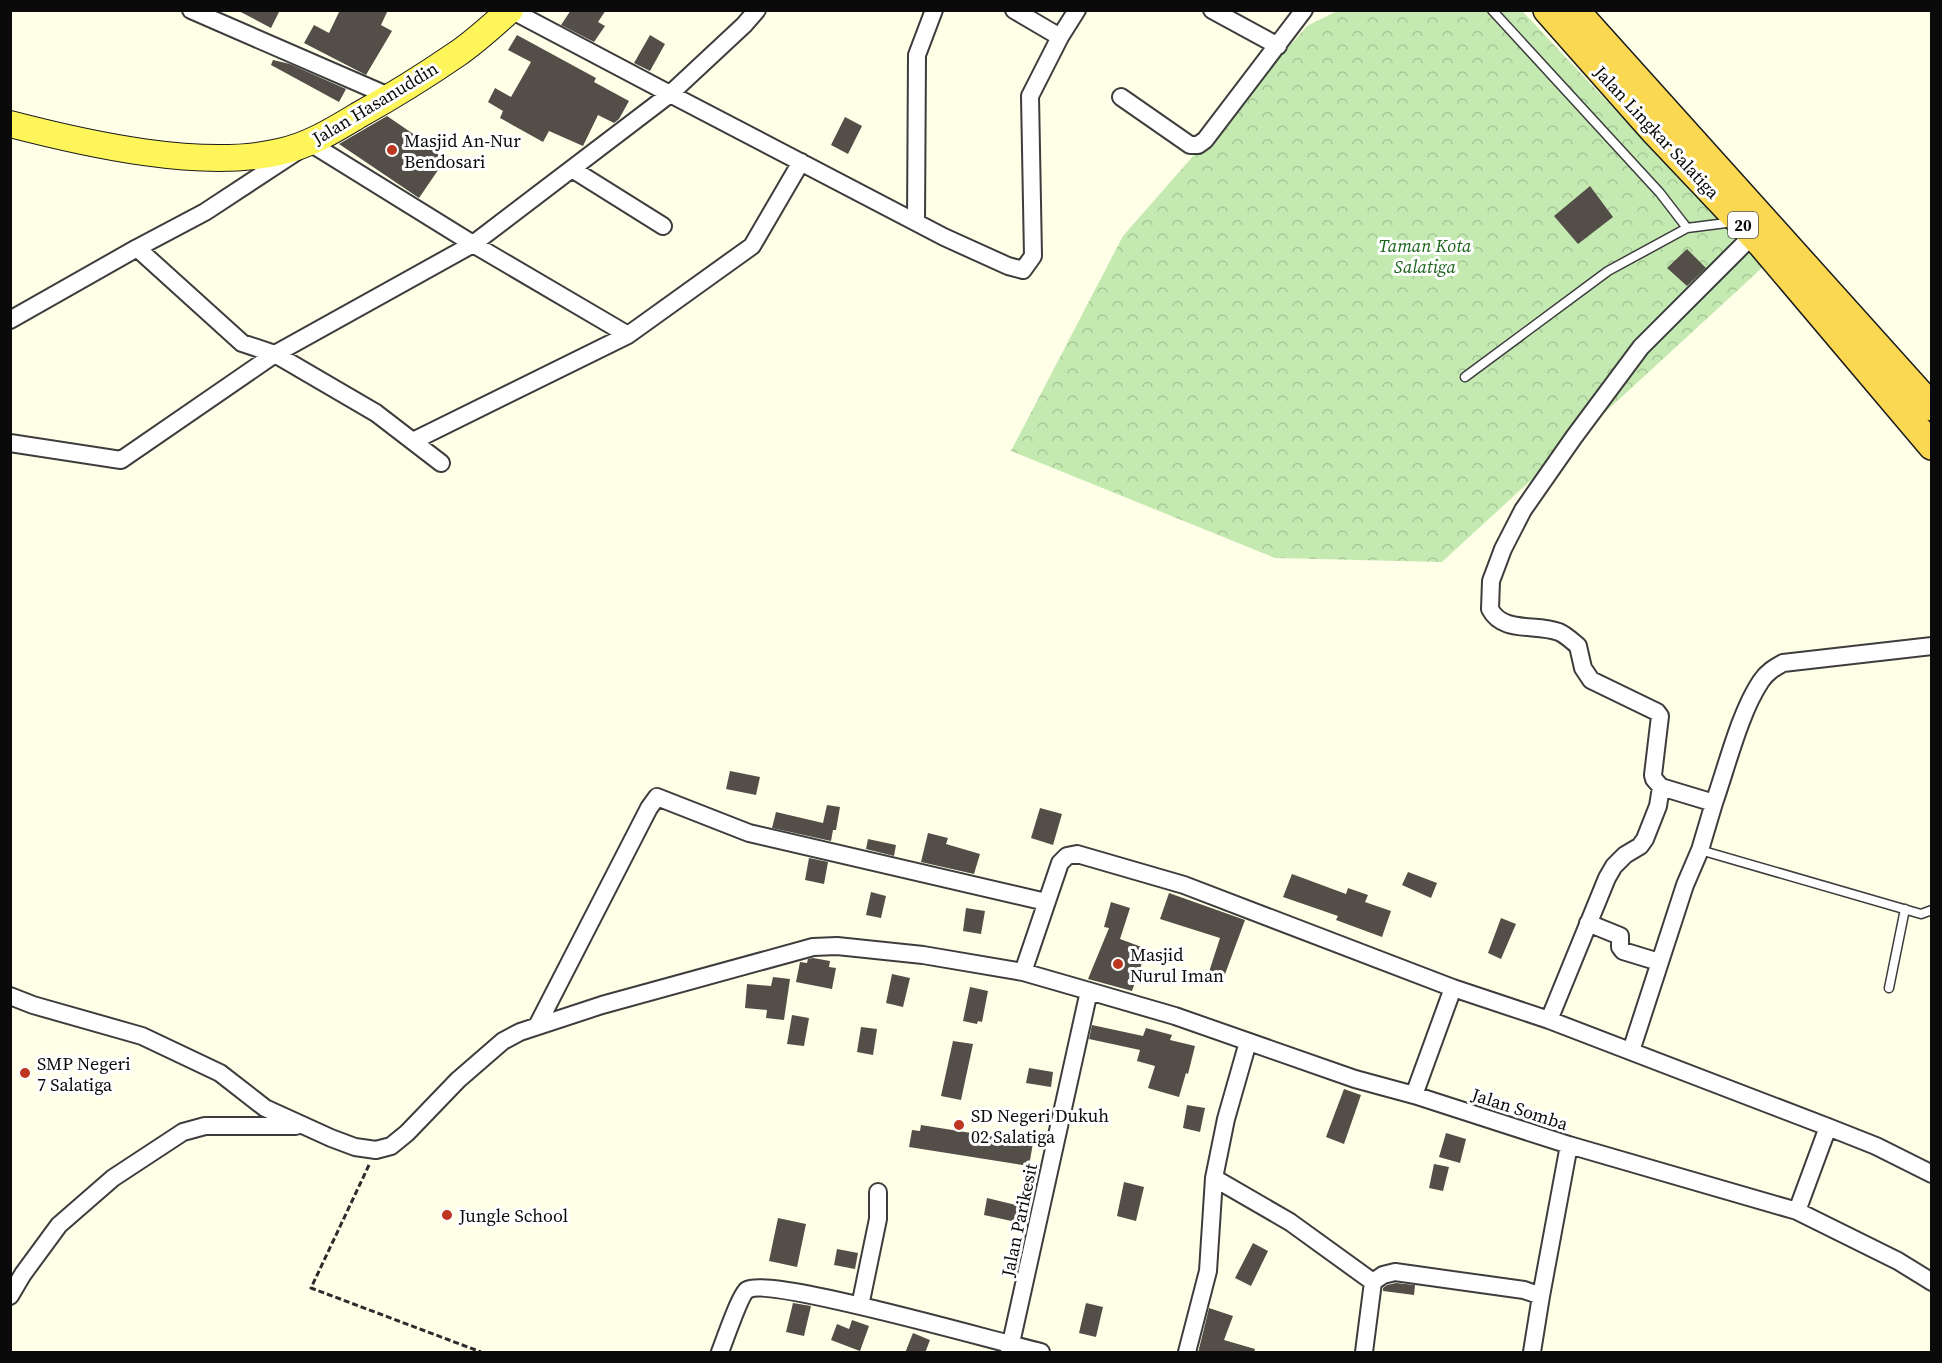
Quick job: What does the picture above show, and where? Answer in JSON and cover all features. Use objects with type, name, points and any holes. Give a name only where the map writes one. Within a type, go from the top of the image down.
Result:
[{"type":"highway","name":"Jalan Lingkar Salatiga","points":[[1547,10],[1655,132],[1748,221],[1932,407]]},
{"type":"highway","name":"Jalan Lingkar Salatiga","points":[[1575,10],[1932,446]]},
{"type":"main road","name":"Jalan Hasanuddin","points":[[10,124],[62,137],[175,155],[251,157],[280,152],[310,143],[391,97],[458,53],[510,10]]},
{"type":"street","points":[[191,10],[391,97]]},
{"type":"street","points":[[510,10],[916,222],[1008,267],[1023,270],[1033,256],[1030,96],[1060,37],[1077,10]]},
{"type":"street","points":[[10,443],[121,460],[276,354],[473,244],[670,94],[757,10]]},
{"type":"street","points":[[916,222],[917,55],[934,10]]},
{"type":"street","points":[[1014,10],[1060,37]]},
{"type":"street","points":[[1212,10],[1278,46]]},
{"type":"street","points":[[1121,97],[1190,145],[1198,145],[1205,140],[1304,10]]},
{"type":"street","points":[[10,320],[205,212],[310,143],[473,244],[628,335]]},
{"type":"street","points":[[413,441],[628,335],[752,246],[801,162]]},
{"type":"street","points":[[572,169],[663,226]]},
{"type":"street","points":[[1714,803],[1661,787],[1653,779],[1660,716],[1658,712],[1591,680],[1583,668],[1578,646],[1559,632],[1520,627],[1500,621],[1493,616],[1490,609],[1489,593],[1503,549],[1523,510],[1641,347],[1748,221]]},
{"type":"street","points":[[137,248],[242,343],[276,354],[376,412],[441,463]]},
{"type":"street","points":[[1631,1051],[1685,885],[1700,850],[1750,701],[1762,679],[1772,669],[1783,663],[1932,646]]},
{"type":"street","points":[[1549,1020],[1607,878],[1614,866],[1625,855],[1640,846],[1645,839],[1658,806],[1661,787]]},
{"type":"street","points":[[537,1026],[649,808],[657,797],[749,833],[1046,902]]},
{"type":"street","points":[[1023,972],[1060,863],[1066,856],[1077,854],[1184,885],[1453,988],[1549,1020],[1876,1146],[1932,1174]]},
{"type":"street","points":[[1588,923],[1620,936],[1620,947],[1623,951],[1659,962]]},
{"type":"street","name":"Jalan Somba","points":[[376,1150],[391,1146],[407,1133],[458,1080],[502,1041],[537,1026],[613,1002],[821,946],[866,948],[1023,972],[1174,1016],[1355,1079],[1414,1095],[1569,1145],[1797,1210],[1898,1261],[1932,1282]]},
{"type":"street","points":[[1414,1095],[1453,988]]},
{"type":"street","name":"Jalan Parikesit","points":[[1010,1349],[1089,991]]},
{"type":"street","points":[[10,996],[151,1040],[220,1072],[260,1104],[303,1126],[355,1147],[376,1150]]},
{"type":"street","points":[[1186,1353],[1208,1271],[1214,1178],[1226,1119],[1248,1042]]},
{"type":"street","points":[[10,1296],[59,1225],[113,1178],[183,1132],[205,1126],[303,1126]]},
{"type":"street","points":[[1797,1210],[1827,1127]]},
{"type":"street","points":[[1532,1353],[1540,1296],[1569,1145]]},
{"type":"street","points":[[1214,1178],[1290,1222],[1373,1282]]},
{"type":"street","points":[[860,1306],[878,1219],[878,1192]]},
{"type":"street","points":[[1364,1353],[1373,1282],[1383,1275],[1395,1272],[1524,1290],[1540,1296]]},
{"type":"street","points":[[720,1353],[744,1293],[755,1287],[812,1294],[1010,1349],[1041,1353]]},
{"type":"lane","points":[[1492,10],[1659,193],[1688,228]]},
{"type":"lane","points":[[1465,377],[1608,271],[1688,228],[1748,221]]},
{"type":"lane","points":[[1700,850],[1921,914],[1932,910]]},
{"type":"lane","points":[[1889,988],[1905,909]]},
{"type":"path","points":[[376,1150],[311,1288],[481,1353]]},
{"type":"green space","name":"Taman Kota Salatiga","points":[[1337,11],[1522,11],[1763,267],[1442,562],[1275,558],[1011,451],[1123,236],[1307,26]]},
{"type":"building","points":[[237,10],[280,10],[271,28]]},
{"type":"building","points":[[340,10],[388,10],[381,25],[392,31],[366,75],[304,43],[314,25],[329,33]]},
{"type":"building","points":[[571,10],[606,10],[598,22],[605,26],[594,42],[561,25]]},
{"type":"building","points":[[517,35],[596,78],[594,82],[629,101],[619,119],[614,123],[598,115],[583,146],[549,131],[543,142],[500,118],[503,111],[488,102],[495,88],[511,97],[531,62],[508,50]]},
{"type":"building","points":[[650,35],[665,44],[650,71],[634,63]]},
{"type":"building","points":[[273,60],[290,64],[346,89],[339,102],[271,65]]},
{"type":"building","name":"Masjid An-Nur Bendosari","points":[[387,116],[447,157],[419,198],[339,144]]},
{"type":"building","points":[[845,117],[862,126],[848,154],[831,145]]},
{"type":"building","points":[[1590,186],[1613,217],[1578,244],[1554,216]]},
{"type":"building","points":[[1687,249],[1706,268],[1687,286],[1667,268]]},
{"type":"building","points":[[730,771],[760,777],[756,795],[726,789]]},
{"type":"building","points":[[827,805],[840,807],[836,830],[833,830],[831,841],[772,828],[776,812],[823,823]]},
{"type":"building","points":[[1040,808],[1062,814],[1053,845],[1031,838]]},
{"type":"building","points":[[928,833],[948,838],[946,844],[980,854],[974,874],[921,862]]},
{"type":"building","points":[[868,839],[896,845],[894,856],[866,849]]},
{"type":"building","points":[[809,858],[828,862],[824,884],[805,880]]},
{"type":"building","points":[[1408,872],[1437,883],[1431,898],[1402,885]]},
{"type":"building","points":[[1292,874],[1346,894],[1348,888],[1368,895],[1365,902],[1391,911],[1382,937],[1336,920],[1338,916],[1283,897]]},
{"type":"building","points":[[871,892],[886,896],[881,918],[866,915]]},
{"type":"building","points":[[1169,893],[1245,920],[1224,977],[1209,972],[1220,938],[1160,919]]},
{"type":"building","name":"Masjid Nurul Iman","points":[[1111,902],[1130,908],[1120,939],[1147,949],[1132,991],[1088,979],[1109,928],[1104,927]]},
{"type":"building","points":[[966,908],[985,911],[981,934],[963,931]]},
{"type":"building","points":[[1501,918],[1516,924],[1501,959],[1488,953]]},
{"type":"building","points":[[808,959],[830,961],[829,967],[836,968],[832,989],[796,982],[800,962],[807,963]]},
{"type":"building","points":[[892,974],[910,978],[903,1007],[886,1003]]},
{"type":"building","points":[[773,977],[790,979],[784,1020],[766,1018],[767,1010],[745,1008],[747,984],[771,986]]},
{"type":"building","points":[[970,987],[988,991],[982,1022],[978,1021],[977,1024],[963,1021]]},
{"type":"building","points":[[792,1015],[809,1018],[804,1046],[787,1044]]},
{"type":"building","points":[[1092,1025],[1143,1036],[1146,1028],[1172,1035],[1170,1040],[1195,1046],[1179,1097],[1148,1088],[1155,1066],[1137,1061],[1140,1050],[1089,1039]]},
{"type":"building","points":[[861,1027],[877,1029],[873,1055],[857,1052]]},
{"type":"building","points":[[953,1041],[973,1044],[961,1100],[941,1096]]},
{"type":"building","points":[[1029,1068],[1053,1072],[1051,1087],[1026,1083]]},
{"type":"building","points":[[1344,1089],[1361,1095],[1344,1144],[1326,1137]]},
{"type":"building","points":[[1187,1105],[1205,1108],[1200,1132],[1183,1128]]},
{"type":"building","points":[[921,1125],[1033,1143],[1029,1166],[909,1147],[912,1130],[920,1131]]},
{"type":"building","points":[[1446,1133],[1466,1139],[1460,1163],[1439,1157]]},
{"type":"building","points":[[1434,1164],[1449,1167],[1443,1191],[1429,1188]]},
{"type":"building","points":[[1124,1182],[1144,1187],[1136,1221],[1117,1216]]},
{"type":"building","points":[[987,1198],[1020,1206],[1016,1222],[984,1215]]},
{"type":"building","points":[[778,1218],[806,1224],[797,1267],[769,1261]]},
{"type":"building","points":[[1253,1243],[1268,1251],[1251,1286],[1235,1278]]},
{"type":"building","points":[[837,1249],[858,1253],[855,1269],[834,1265]]},
{"type":"building","points":[[1396,1283],[1415,1285],[1414,1295],[1383,1291],[1387,1285]]},
{"type":"building","points":[[793,1303],[811,1306],[804,1336],[786,1332]]},
{"type":"building","points":[[1086,1303],[1103,1307],[1096,1337],[1079,1333]]},
{"type":"building","points":[[1209,1308],[1233,1316],[1224,1340],[1255,1349],[1254,1353],[1198,1353]]},
{"type":"building","points":[[852,1320],[869,1326],[860,1351],[831,1340],[837,1324],[849,1329]]},
{"type":"building","points":[[913,1333],[930,1340],[925,1353],[905,1353]]},
{"type":"place","name":"Masjid An-Nur Bendosari","points":[[392,150]]},
{"type":"place","name":"Masjid Nurul Iman","points":[[1118,964]]},
{"type":"place","name":"SMP Negeri 7 Salatiga","points":[[25,1073]]},
{"type":"place","name":"SD Negeri Dukuh 02 Salatiga","points":[[959,1125]]},
{"type":"place","name":"Jungle School","points":[[447,1215]]}]
